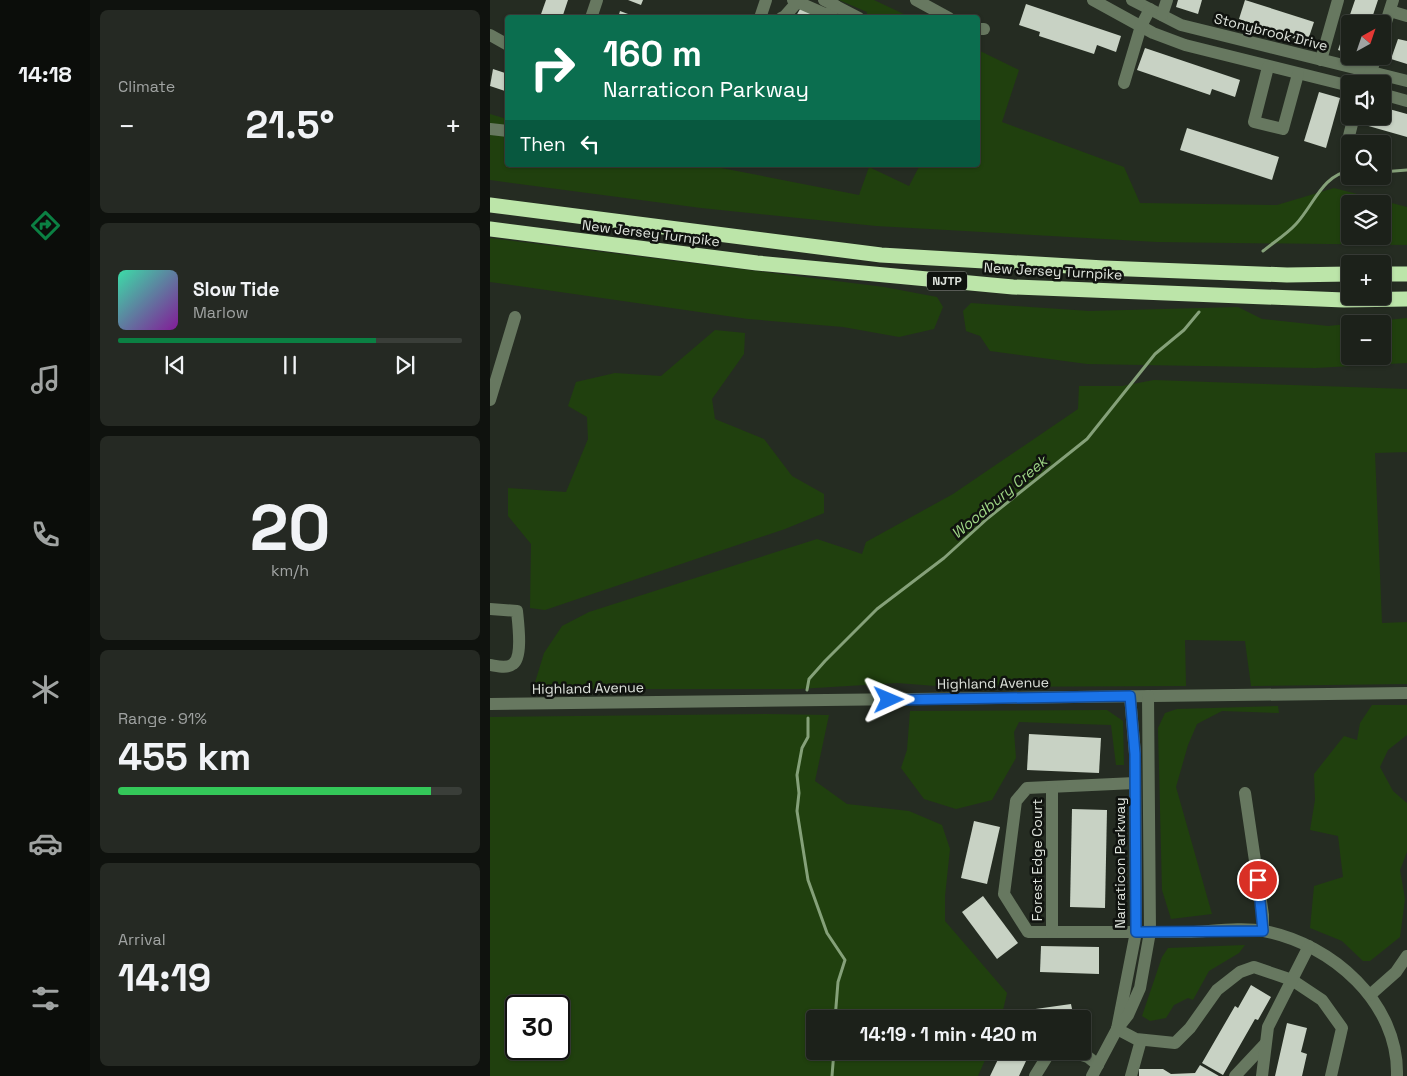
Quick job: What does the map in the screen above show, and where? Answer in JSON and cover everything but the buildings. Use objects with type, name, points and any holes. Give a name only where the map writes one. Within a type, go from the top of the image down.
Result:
[{"type":"highway","name":"New Jersey Turnpike","points":[[490,204],[881,255],[1104,268],[1287,275],[1341,274]]},
{"type":"highway","name":"New Jersey Turnpike","points":[[490,229],[757,263],[1014,287],[1344,300],[1407,299]]},
{"type":"highway","points":[[1391,274],[1407,274]]},
{"type":"street","points":[[592,15],[597,0]]},
{"type":"street","points":[[761,15],[766,0]]},
{"type":"street","points":[[786,15],[797,0],[825,14],[830,14],[836,6]]},
{"type":"street","points":[[824,0],[853,15]]},
{"type":"street","points":[[916,0],[944,15]]},
{"type":"street","points":[[1093,0],[1153,33],[1185,45],[1262,66],[1341,84]]},
{"type":"street","name":"Stonybrook Drive","points":[[1132,0],[1181,26],[1407,81]]},
{"type":"street","points":[[1162,15],[1167,0]]},
{"type":"street","points":[[1321,60],[1338,0]]},
{"type":"street","points":[[1391,6],[1407,16]]},
{"type":"street","points":[[1124,83],[1141,26],[1150,9]]},
{"type":"street","points":[[490,35],[505,43]]},
{"type":"street","points":[[1262,45],[1262,66],[1254,122],[1283,129],[1298,74]]},
{"type":"street","points":[[1370,75],[1374,65]]},
{"type":"street","points":[[1391,97],[1407,101]]},
{"type":"street","points":[[490,128],[505,130]]},
{"type":"street","points":[[490,400],[515,317]]},
{"type":"street","points":[[490,608],[517,611],[519,648],[517,659],[512,665],[503,667],[490,665]]},
{"type":"street","name":"Highland Avenue","points":[[490,704],[1407,693]]},
{"type":"street","name":"Narraticon Parkway","points":[[1117,1029],[1136,932],[1135,754],[1130,696]]},
{"type":"street","name":"Narraticon Parkway","points":[[1095,1070],[1117,1029],[1126,1020],[1140,988],[1150,932],[1148,696]]},
{"type":"street","name":"Forest Edge Court","points":[[1135,783],[1027,788],[1016,801],[1004,894],[1028,932],[1263,931],[1309,946],[1342,966],[1370,995],[1387,1027],[1401,1072]]},
{"type":"street","name":"Forest Edge Court","points":[[1052,788],[1052,932]]},
{"type":"street","points":[[1245,793],[1263,915],[1263,931]]},
{"type":"street","points":[[1262,1076],[1268,1026],[1309,946]]},
{"type":"street","points":[[1370,995],[1396,972],[1407,956]]},
{"type":"street","points":[[1117,1029],[1141,1040],[1176,1043],[1190,1028],[1217,990],[1240,972],[1254,967],[1292,980],[1322,1000],[1342,1028],[1331,1076]]},
{"type":"street","points":[[1131,1076],[1141,1040]]},
{"type":"street","points":[[1235,1076],[1265,1044]]},
{"type":"street","points":[[1036,1076],[1045,1060]]},
{"type":"green space","points":[[839,0],[874,0],[906,15],[867,15],[867,12]]},
{"type":"green space","points":[[980,51],[1019,70],[1002,122],[1124,167],[1140,203],[1277,205],[1334,188],[1361,195],[1341,195],[1341,244],[1157,242],[876,226],[701,208],[490,180],[490,114],[505,118],[505,167],[716,167],[859,195],[869,167],[909,186],[919,167],[980,167]]},
{"type":"green space","points":[[1391,203],[1407,207],[1407,245],[1391,245]]},
{"type":"green space","points":[[490,238],[884,287],[937,297],[943,307],[934,329],[899,337],[843,327],[748,319],[490,282]]},
{"type":"green space","points":[[971,303],[1089,311],[1238,307],[1262,319],[1328,326],[1341,325],[1341,365],[1370,365],[1315,368],[1087,364],[990,351],[980,336],[966,331],[963,311]]},
{"type":"green space","points":[[1407,318],[1407,363],[1391,364],[1391,320]]},
{"type":"green space","points":[[715,330],[745,333],[744,354],[712,399],[715,419],[764,439],[792,476],[824,494],[824,513],[785,529],[545,610],[530,608],[531,544],[508,516],[508,488],[566,492],[588,439],[587,417],[568,406],[576,382],[615,373],[661,376]]},
{"type":"green space","points":[[1154,380],[1407,389],[1407,452],[1375,453],[1382,623],[1407,622],[1407,684],[1251,686],[1245,641],[1185,640],[1186,686],[949,687],[897,683],[799,689],[533,689],[544,653],[562,626],[589,612],[817,539],[862,554],[866,542],[953,494],[1078,409],[1079,386],[1122,386]]},
{"type":"green space","points":[[1372,705],[1407,705],[1407,735],[1388,750],[1380,767],[1393,791],[1407,803],[1407,852],[1400,870],[1405,899],[1400,937],[1370,961],[1363,961],[1342,941],[1310,928],[1314,886],[1343,877],[1338,836],[1310,830],[1315,800],[1314,774],[1344,736],[1357,740],[1360,723]]},
{"type":"green space","points":[[1278,706],[1279,713],[1222,711],[1197,724],[1188,745],[1176,787],[1212,914],[1171,919],[1162,890],[1158,728],[1165,713],[1177,709]]},
{"type":"green space","points":[[1107,710],[1123,721],[1124,765],[1116,765],[1111,725],[1019,722],[1014,732],[1016,758],[992,800],[956,809],[924,799],[901,768],[907,750],[910,711]]},
{"type":"green space","points":[[829,715],[815,781],[847,804],[909,811],[942,825],[950,849],[945,896],[945,921],[1007,993],[1003,1010],[806,1010],[806,1060],[985,1060],[978,1076],[490,1076],[490,717]]},
{"type":"green space","points":[[1245,945],[1239,953],[1209,971],[1193,1000],[1188,998],[1174,1005],[1166,1018],[1150,1021],[1142,1016],[1162,957],[1168,948]]},
{"type":"waterway","name":"Woodbury Creek","points":[[1391,171],[1407,170]]},
{"type":"waterway","name":"Woodbury Creek","points":[[1263,251],[1285,235],[1302,217],[1326,184],[1341,173]]},
{"type":"waterway","name":"Woodbury Creek","points":[[807,690],[809,679],[877,609],[944,558],[988,518],[1087,439],[1155,354],[1184,330],[1199,312]]},
{"type":"waterway","name":"Woodbury Creek","points":[[808,718],[808,737],[802,748],[797,775],[799,793],[797,811],[808,880],[827,933],[845,960],[838,982],[836,1010]]},
{"type":"waterway","name":"Woodbury Creek","points":[[832,1076],[833,1060]]},
{"type":"route","points":[[889,700],[1130,696],[1135,754],[1136,932],[1263,931],[1263,915],[1258,880]]}]
